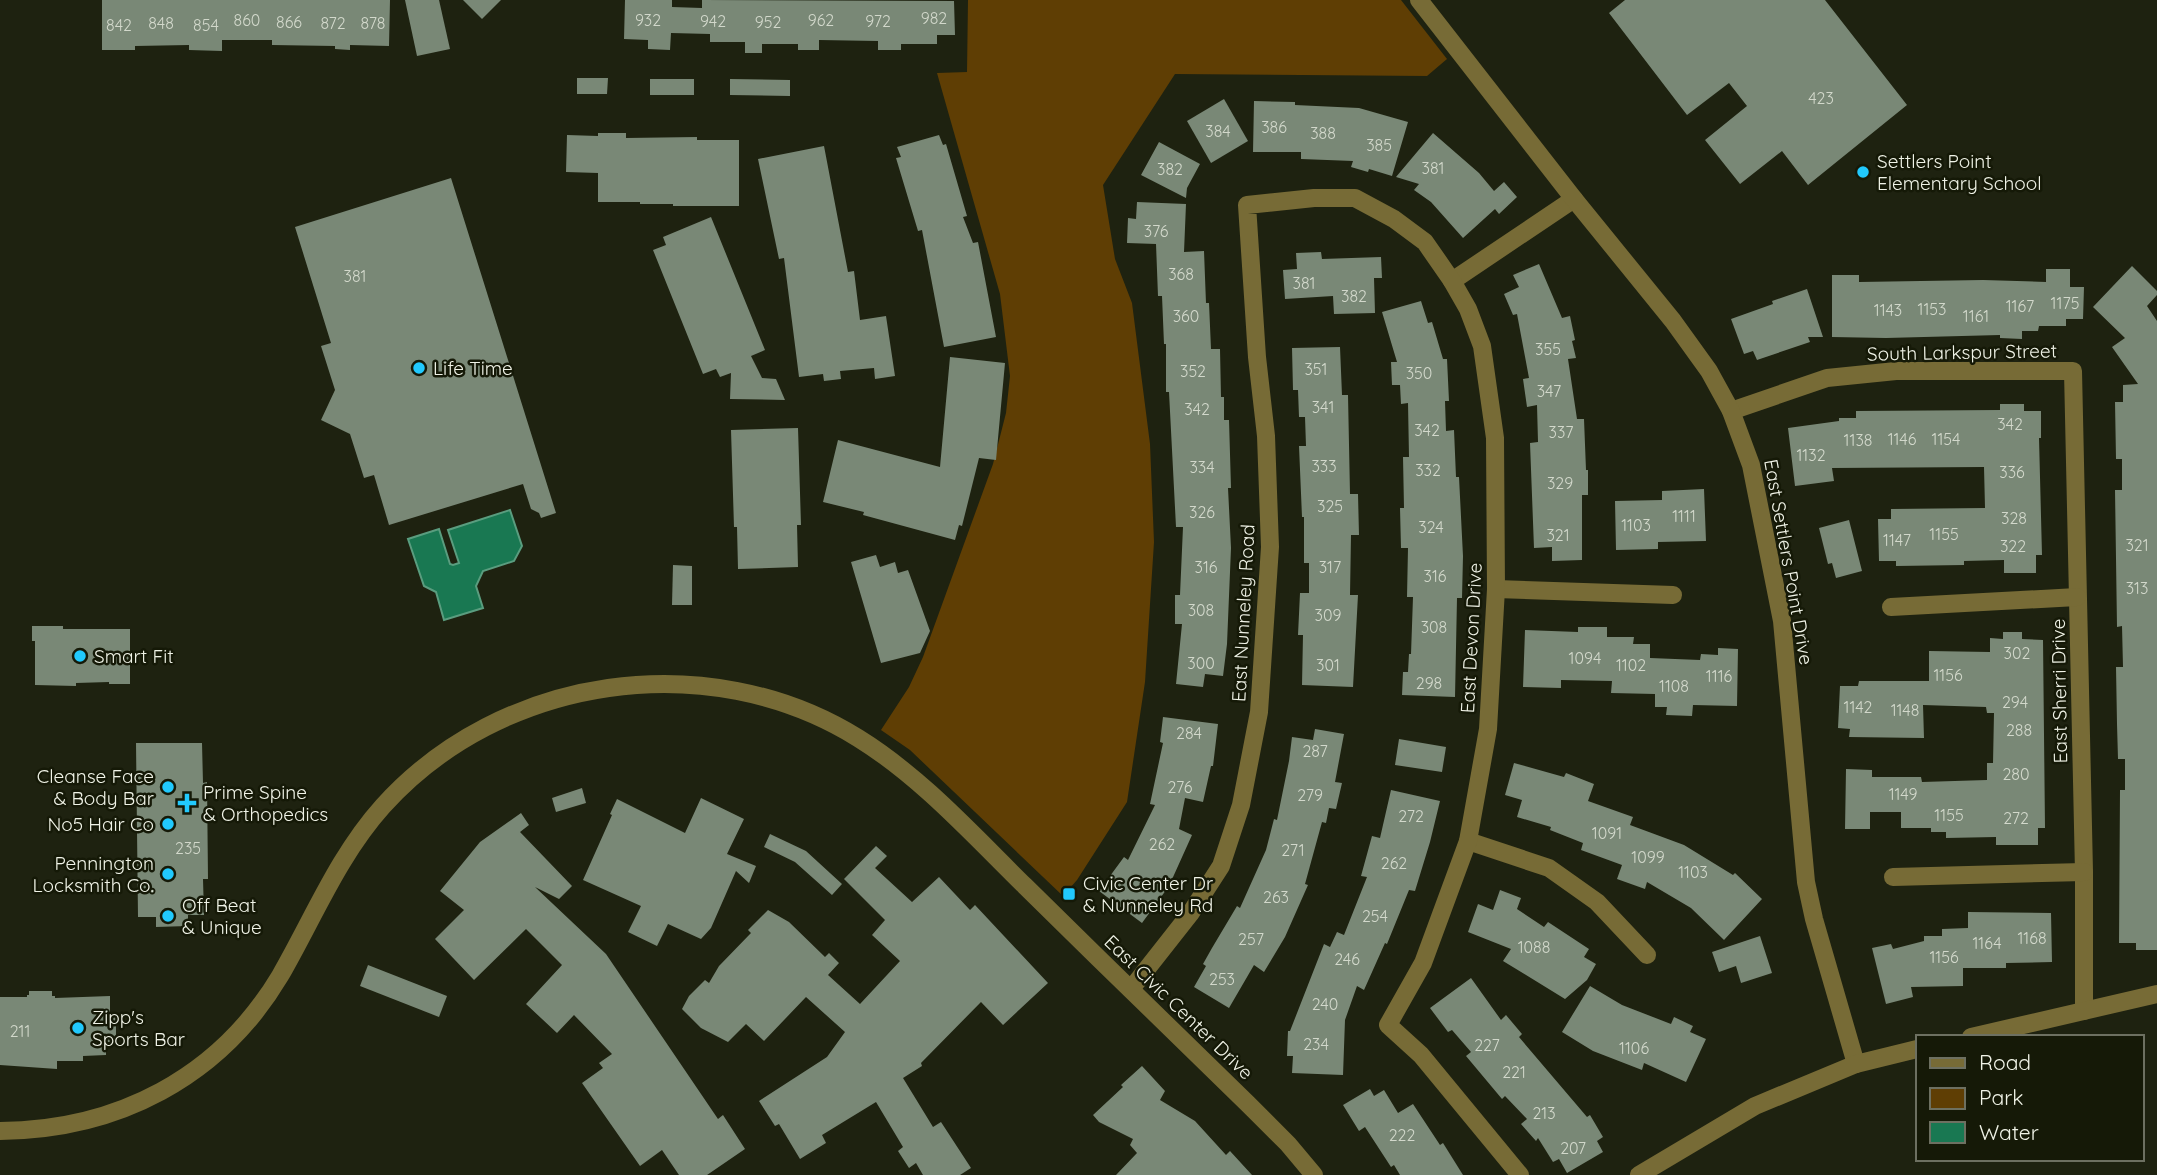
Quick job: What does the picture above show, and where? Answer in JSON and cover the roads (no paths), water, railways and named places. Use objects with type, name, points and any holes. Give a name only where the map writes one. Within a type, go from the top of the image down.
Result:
[{"type":"street","name":"East Settlers Point Drive","points":[[1419,0],[1673,321],[1709,370],[1731,411],[1751,465],[1782,621],[1806,882],[1856,1064]]},
{"type":"street","name":"East Devon Drive","points":[[1247,205],[1314,198],[1355,198],[1394,219],[1425,242],[1468,309],[1482,346],[1495,438],[1496,589],[1488,729],[1468,841],[1423,963],[1388,1025],[1421,1055],[1520,1175]]},
{"type":"street","points":[[1452,281],[1574,199]]},
{"type":"street","name":"East Nunneley Road","points":[[1131,989],[1190,914],[1221,866],[1241,804],[1259,712],[1270,547],[1266,436],[1257,357],[1247,205]]},
{"type":"street","name":"South Larkspur Street","points":[[1731,411],[1827,378],[1896,371],[2073,371]]},
{"type":"street","name":"East Sherri Drive","points":[[2073,371],[2084,872],[2084,1011]]},
{"type":"street","points":[[1496,589],[1673,595]]},
{"type":"street","points":[[1891,607],[2077,597]]},
{"type":"street","name":"East Civic Center Drive","points":[[0,1131],[33,1130],[87,1122],[126,1109],[154,1097],[189,1075],[223,1048],[252,1017],[278,979],[333,876],[381,808],[407,781],[463,740],[494,722],[574,693],[622,685],[663,683],[761,696],[812,714],[859,738],[901,768],[1131,989],[1288,1144],[1314,1175]]},
{"type":"street","points":[[1468,841],[1549,867],[1597,902],[1647,955]]},
{"type":"street","points":[[1893,877],[2084,872]]},
{"type":"street","points":[[1980,1035],[2157,994]]},
{"type":"street","points":[[1639,1175],[1755,1106],[1856,1064],[1916,1049]]},
{"type":"water","points":[[510,510],[522,546],[514,561],[483,571],[476,586],[483,608],[444,620],[436,592],[424,586],[408,539],[439,529],[450,564],[453,565],[459,563],[448,530]]},
{"type":"place","name":"Settlers Point Elementary School","points":[[1863,172]]},
{"type":"place","name":"Life Time","points":[[419,368]]},
{"type":"place","name":"Smart Fit","points":[[80,656]]},
{"type":"place","name":"Cleanse Face & Body Bar","points":[[168,787]]},
{"type":"place","name":"Prime Spine & Orthopedics","points":[[187,803]]},
{"type":"place","name":"No5 Hair Co","points":[[168,824]]},
{"type":"place","name":"Pennington Locksmith Co.","points":[[168,874]]},
{"type":"place","name":"Civic Center Dr & Nunneley Rd","points":[[1069,894]]},
{"type":"place","name":"Off Beat & Unique","points":[[168,916]]},
{"type":"place","name":"Zipp's Sports Bar","points":[[78,1028]]}]
